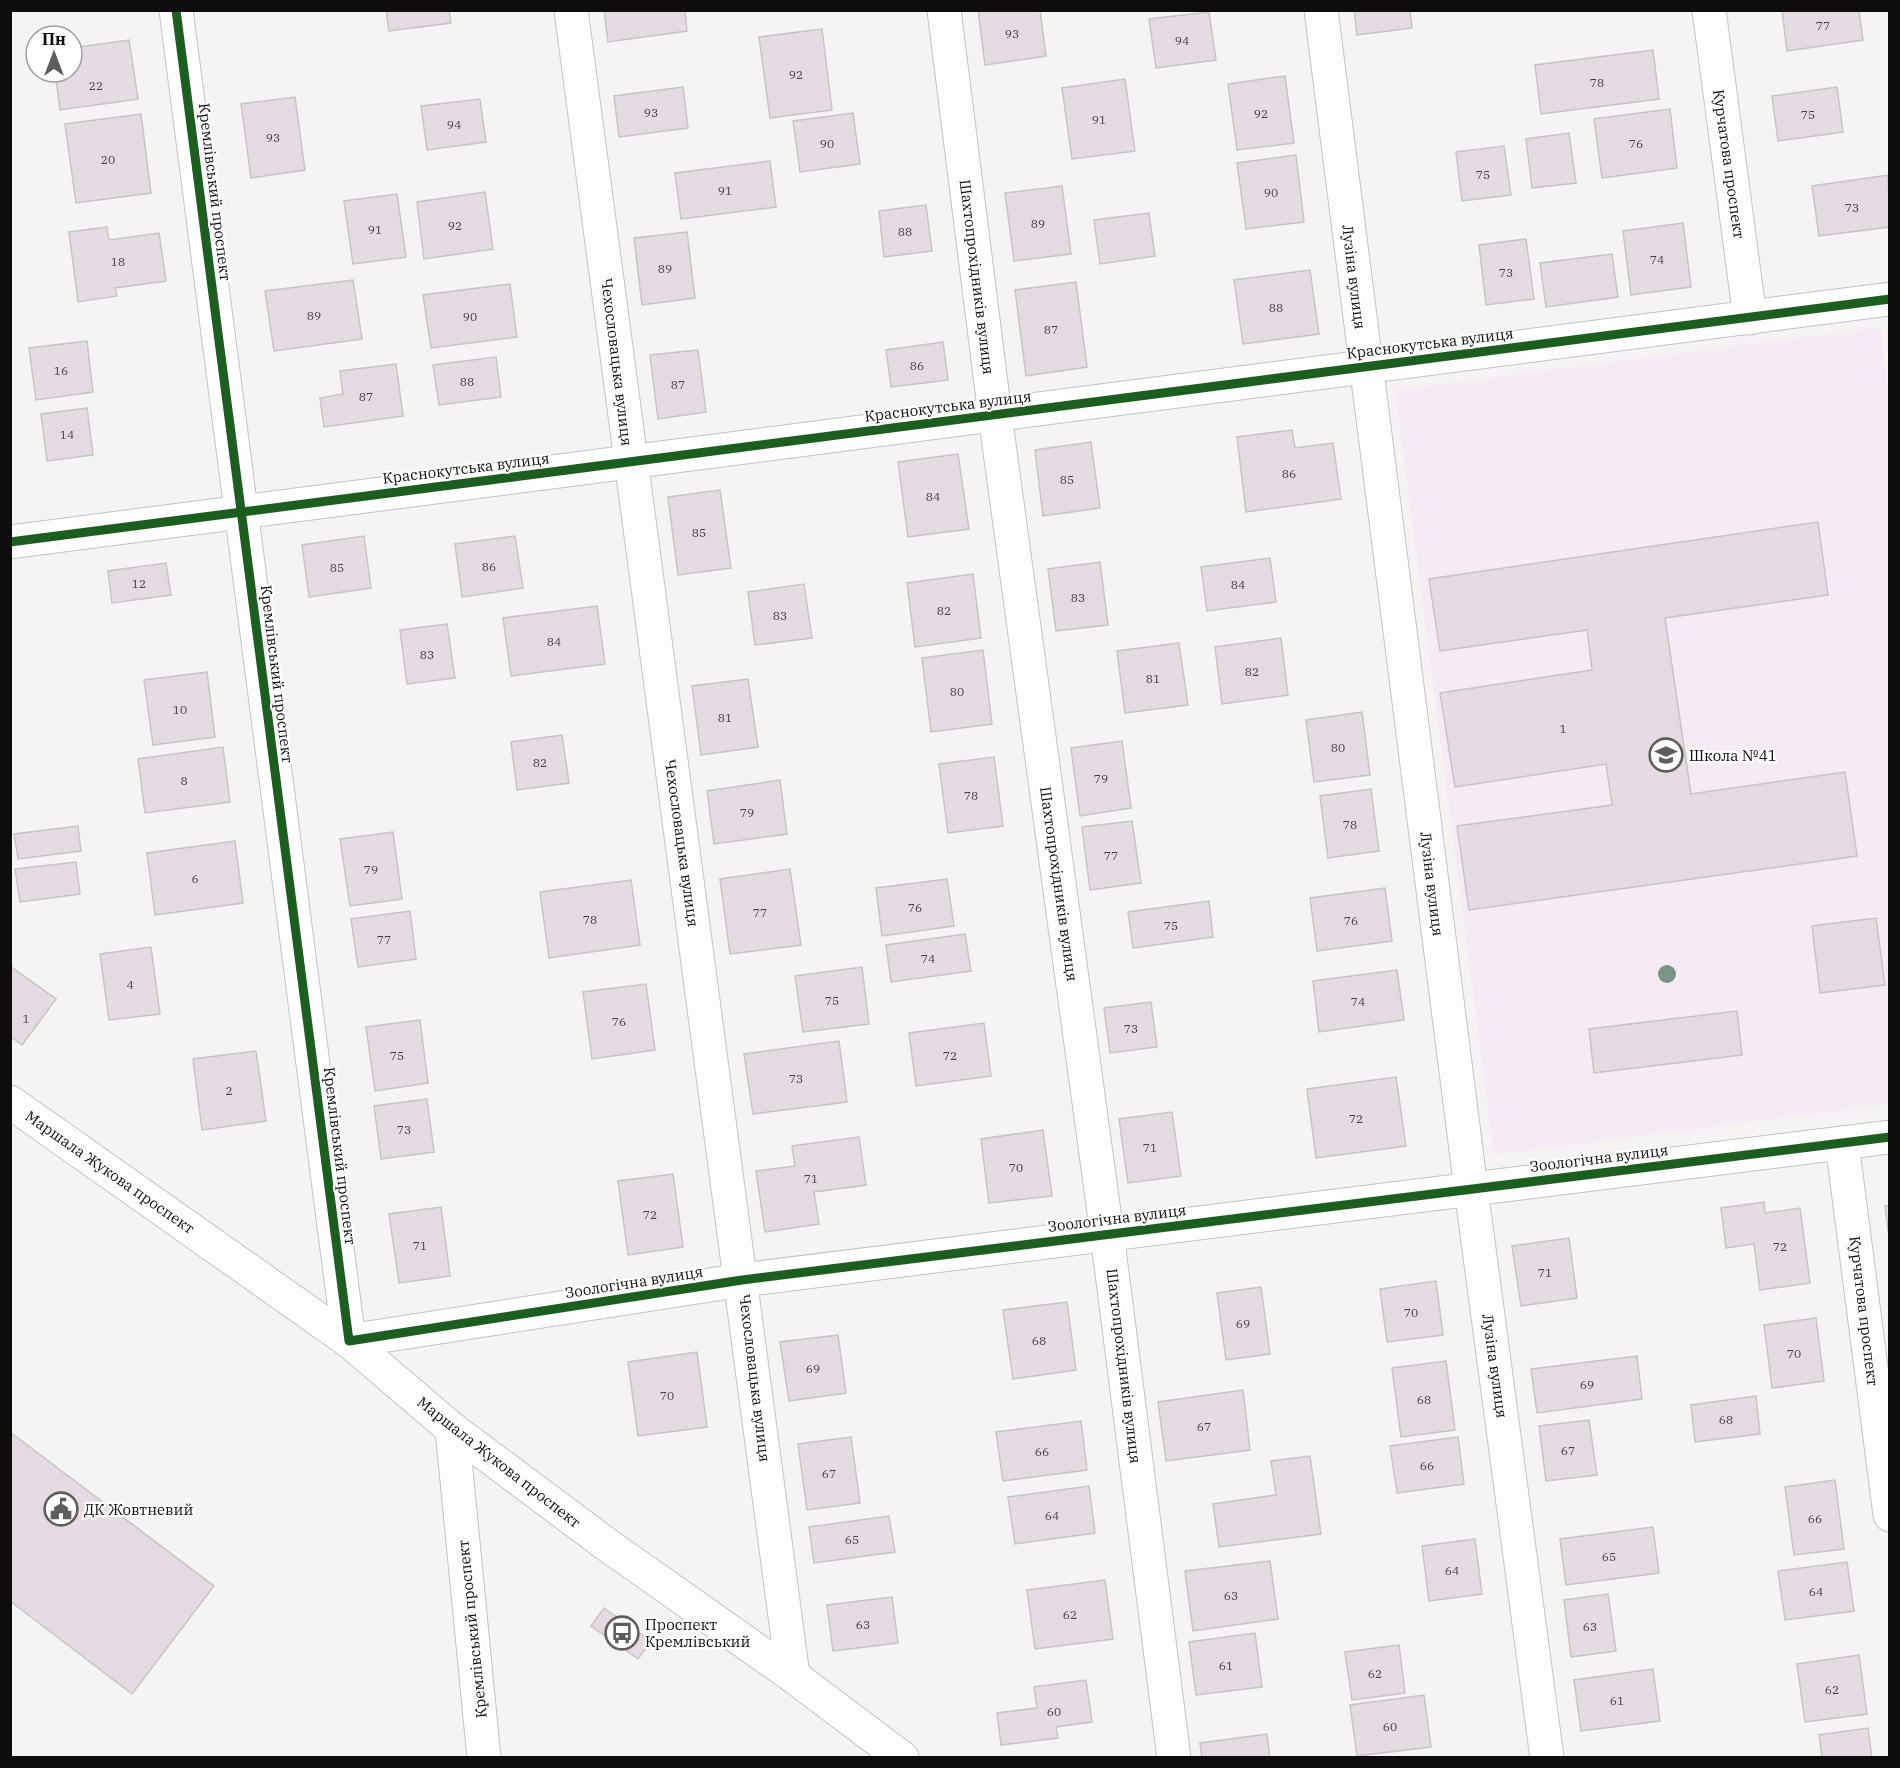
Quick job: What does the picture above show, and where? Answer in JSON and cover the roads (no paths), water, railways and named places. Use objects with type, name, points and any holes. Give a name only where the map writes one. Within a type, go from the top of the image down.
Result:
[{"type":"street","name":"Кремлівський проспект","points":[[176,10],[349,1341]]},
{"type":"street","name":"Чехословацька вулиця","points":[[571,10],[793,1676]]},
{"type":"street","name":"Шахтопрохідників вулиця","points":[[944,10],[994,415],[1107,1234],[1174,1758]]},
{"type":"street","name":"Лузіна вулиця","points":[[1321,10],[1471,1189],[1547,1758]]},
{"type":"street","name":"Курчатова проспект","points":[[1709,10],[1750,318]]},
{"type":"street","name":"Краснокутська вулиця","points":[[10,542],[1890,299]]},
{"type":"street","name":"Маршала Жукова проспект","points":[[10,1102],[349,1341],[452,1429],[606,1544],[793,1676],[902,1758]]},
{"type":"street","name":"Зоологічна вулиця","points":[[349,1341],[742,1280],[1890,1137]]},
{"type":"street","name":"Курчатова проспект","points":[[1842,1143],[1890,1515]]},
{"type":"street","name":"Кремлівський проспект","points":[[452,1429],[484,1758]]},
{"type":"place","name":"Школа №41","points":[[1666,755]]},
{"type":"place","name":"ДК Жовтневий","points":[[61,1509]]},
{"type":"place","name":"Проспект Кремлівський","points":[[622,1633]]}]
